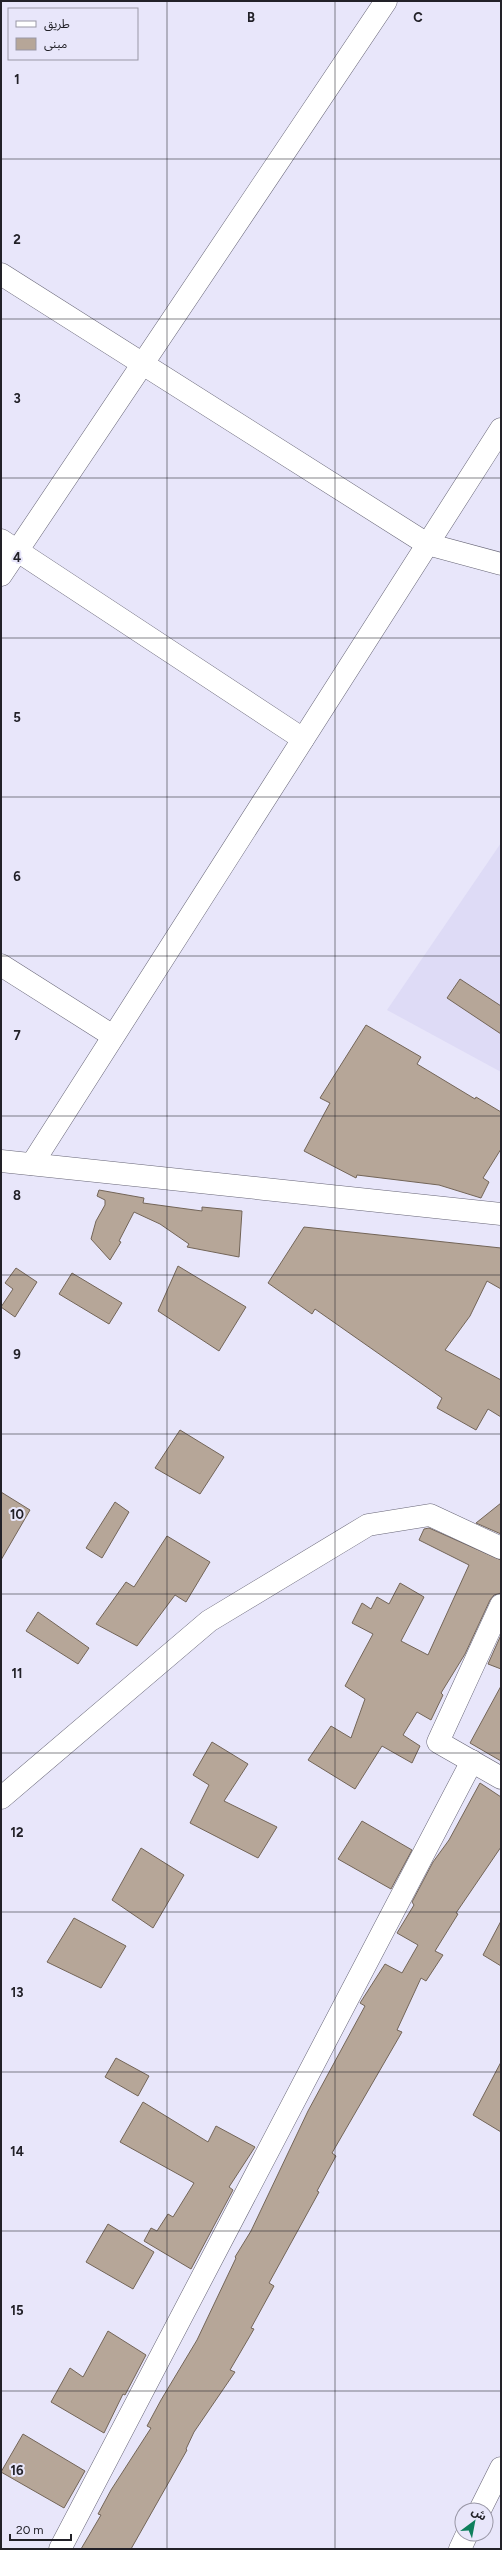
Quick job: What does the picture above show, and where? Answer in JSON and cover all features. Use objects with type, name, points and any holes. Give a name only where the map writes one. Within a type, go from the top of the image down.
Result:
[{"type":"street","points":[[1,575],[9,546],[142,364],[386,1]]},
{"type":"street","points":[[1,274],[427,544],[501,564]]},
{"type":"street","points":[[32,1164],[501,429]]},
{"type":"street","points":[[9,546],[303,739]]},
{"type":"street","points":[[1,966],[113,1036]]},
{"type":"street","points":[[1,1160],[499,1209]]},
{"type":"street","points":[[1,1798],[209,1621],[368,1525],[430,1514],[501,1548]]},
{"type":"street","points":[[501,1605],[438,1742],[501,1778]]},
{"type":"street","points":[[60,2549],[472,1761]]},
{"type":"street","points":[[484,2502],[501,2468]]},
{"type":"shaded area","points":[[501,843],[501,1072],[387,1010]]},
{"type":"building","points":[[460,979],[501,1006],[501,1034],[447,998]]},
{"type":"building","points":[[366,1025],[421,1057],[417,1064],[475,1099],[476,1097],[501,1112],[501,1149],[483,1178],[489,1182],[481,1198],[439,1185],[357,1175],[356,1178],[304,1151],[330,1103],[320,1098]]},
{"type":"building","points":[[99,1190],[144,1198],[143,1203],[202,1211],[202,1207],[242,1211],[239,1257],[187,1247],[189,1244],[160,1224],[134,1212],[119,1241],[121,1242],[110,1260],[91,1239],[96,1221],[105,1205],[105,1200],[97,1196]]},
{"type":"building","points":[[304,1227],[501,1248],[501,1289],[487,1281],[470,1316],[445,1350],[501,1380],[501,1417],[488,1409],[476,1430],[437,1408],[442,1398],[315,1309],[312,1314],[268,1283]]},
{"type":"building","points":[[178,1266],[246,1307],[219,1351],[158,1311]]},
{"type":"building","points":[[16,1268],[37,1282],[15,1317],[1,1307],[13,1289],[5,1283]]},
{"type":"building","points":[[72,1273],[122,1303],[109,1324],[59,1294]]},
{"type":"building","points":[[180,1430],[224,1457],[200,1494],[155,1468]]},
{"type":"building","points":[[1,1492],[30,1510],[1,1560]]},
{"type":"building","points":[[115,1502],[129,1512],[102,1558],[86,1548]]},
{"type":"building","points":[[501,1503],[501,1534],[476,1523]]},
{"type":"building","points":[[429,1528],[501,1560],[501,1593],[494,1595],[490,1600],[465,1654],[441,1693],[443,1695],[431,1720],[417,1712],[403,1735],[420,1746],[412,1763],[382,1746],[355,1789],[308,1760],[331,1726],[351,1738],[365,1699],[345,1686],[373,1634],[352,1623],[362,1603],[371,1609],[377,1597],[389,1604],[400,1583],[424,1597],[401,1641],[428,1655],[469,1565],[419,1540],[424,1529]]},
{"type":"building","points":[[167,1536],[210,1562],[186,1602],[175,1595],[137,1646],[96,1624],[126,1582],[134,1587]]},
{"type":"building","points":[[38,1612],[89,1648],[78,1664],[26,1631]]},
{"type":"building","points":[[501,1635],[501,1669],[488,1664]]},
{"type":"building","points":[[501,1686],[501,1761],[470,1743]]},
{"type":"building","points":[[212,1742],[248,1764],[224,1801],[277,1827],[258,1858],[190,1823],[209,1785],[193,1775]]},
{"type":"building","points":[[480,1783],[501,1797],[501,1847],[456,1913],[458,1914],[435,1951],[443,1955],[426,1981],[421,1978],[397,2030],[402,2032],[332,2153],[336,2156],[317,2191],[319,2192],[269,2283],[274,2286],[251,2328],[254,2329],[230,2370],[235,2372],[194,2432],[186,2449],[187,2450],[131,2549],[81,2549],[101,2515],[98,2514],[111,2490],[151,2428],[147,2426],[197,2340],[236,2258],[235,2257],[251,2231],[308,2111],[365,2006],[360,2003],[385,1964],[402,1973],[418,1945],[397,1933],[414,1905],[412,1902],[433,1862],[449,1840]]},
{"type":"building","points":[[362,1821],[412,1850],[391,1889],[338,1859]]},
{"type":"building","points":[[141,1848],[184,1875],[153,1928],[112,1900]]},
{"type":"building","points":[[74,1918],[126,1946],[101,1988],[47,1962]]},
{"type":"building","points":[[501,1921],[501,1966],[483,1955]]},
{"type":"building","points":[[116,2058],[149,2076],[138,2096],[105,2077]]},
{"type":"building","points":[[501,2062],[501,2132],[473,2115]]},
{"type":"building","points":[[143,2102],[208,2142],[216,2126],[255,2147],[229,2187],[233,2190],[191,2269],[144,2241],[151,2228],[157,2231],[168,2214],[173,2217],[194,2183],[120,2142]]},
{"type":"building","points":[[108,2224],[154,2252],[133,2289],[86,2262]]},
{"type":"building","points":[[108,2331],[146,2355],[125,2395],[123,2394],[104,2433],[51,2402],[70,2368],[83,2377]]},
{"type":"building","points":[[23,2434],[85,2471],[64,2508],[1,2472]]}]
